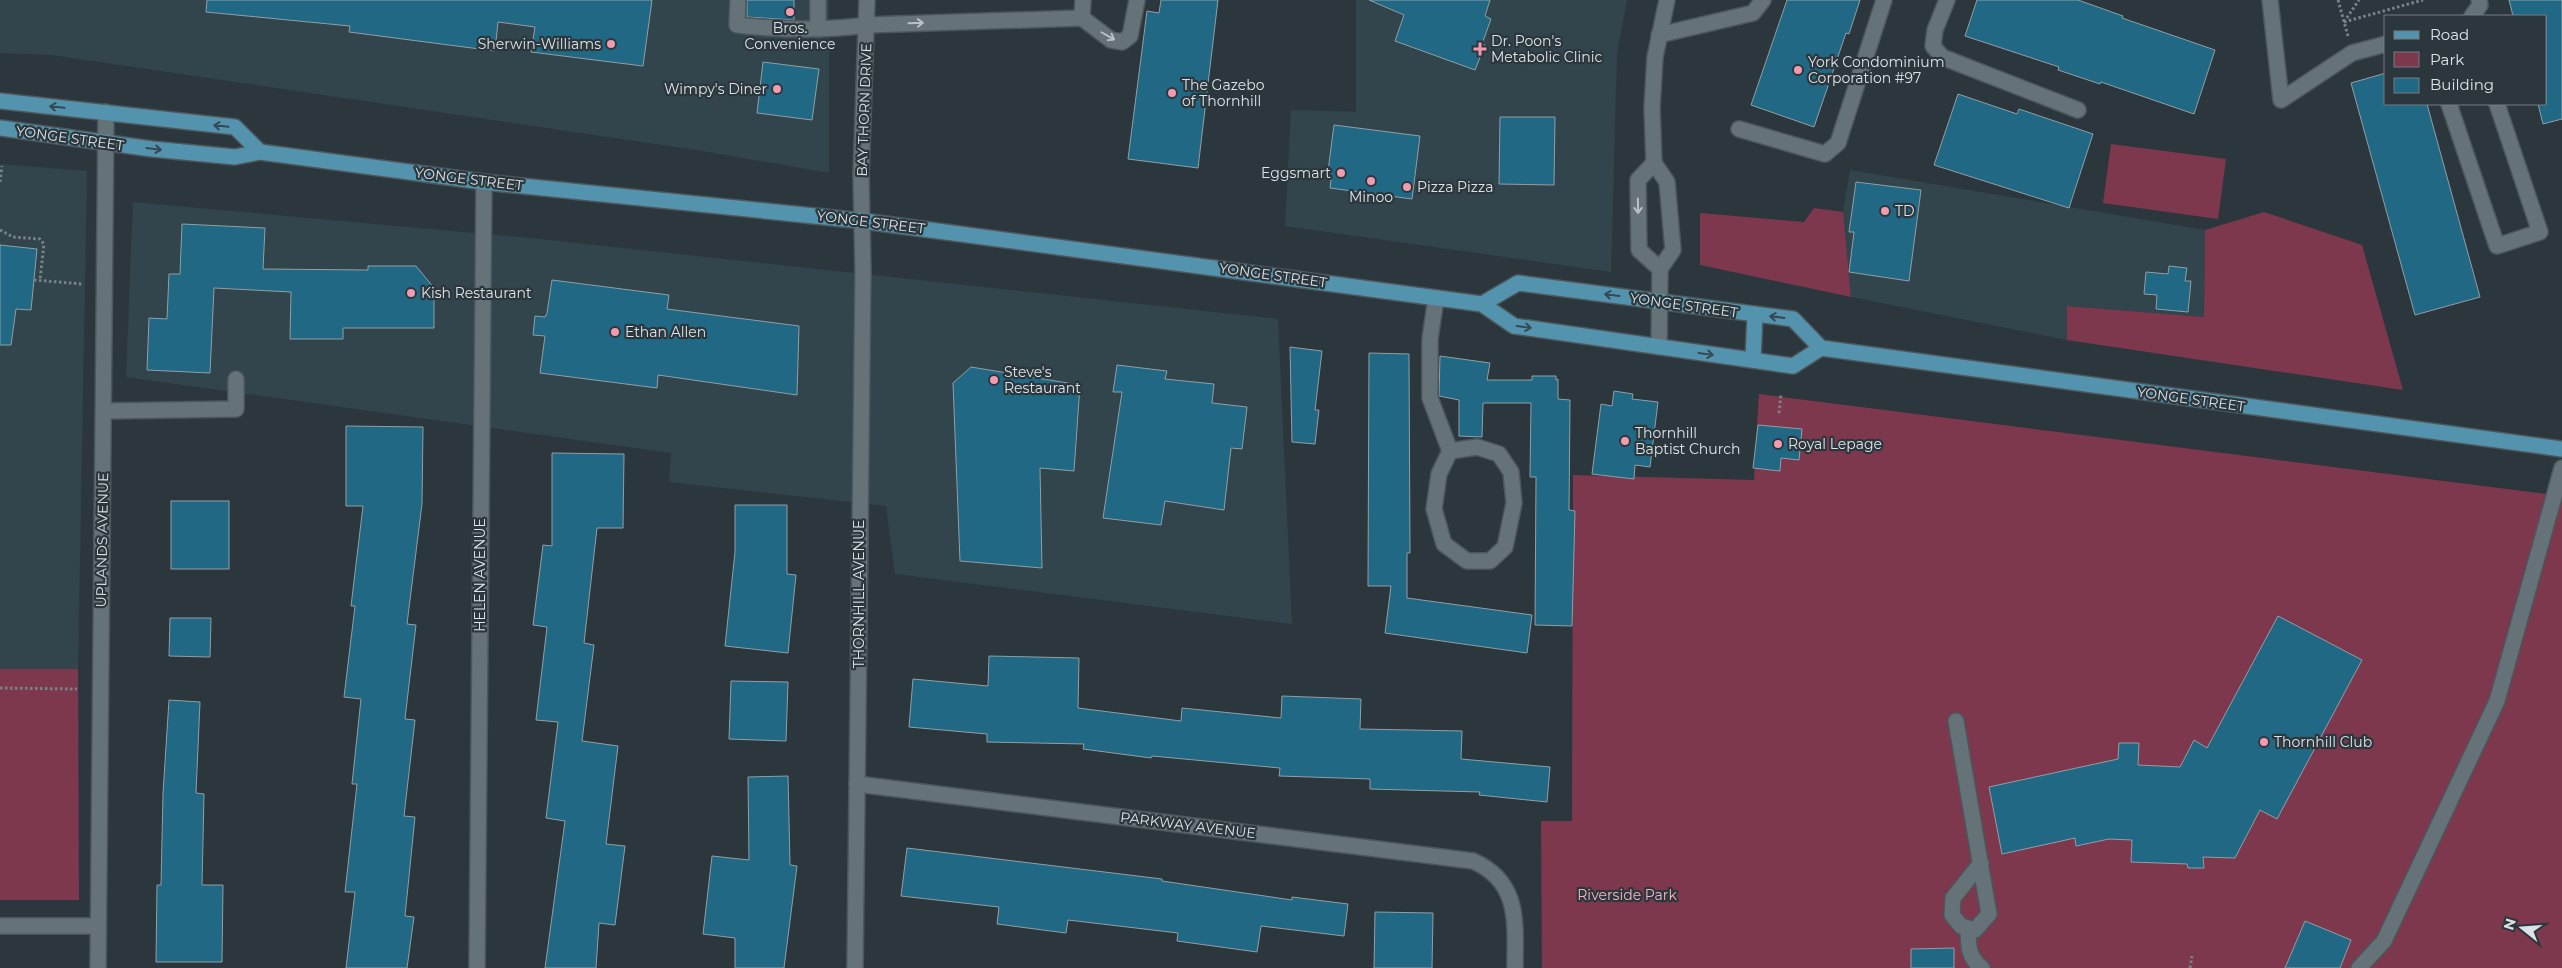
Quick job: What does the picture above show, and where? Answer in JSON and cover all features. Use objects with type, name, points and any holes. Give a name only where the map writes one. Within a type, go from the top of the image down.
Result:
[{"type":"main road","name":"YONGE STREET","points":[[0,100],[235,127],[260,152]]},
{"type":"main road","name":"YONGE STREET","points":[[0,128],[235,157],[260,152],[484,182],[863,221],[1482,304],[1514,326],[1793,366],[1821,348]]},
{"type":"main road","name":"YONGE STREET","points":[[1482,304],[1518,283],[1794,319],[1821,348],[2562,449]]},
{"type":"main road","points":[[1752,360],[1755,314]]},
{"type":"street","points":[[738,0],[737,25],[786,30],[867,25],[1082,18],[1111,40],[1122,42],[1130,36],[1137,0]]},
{"type":"street","points":[[818,0],[818,29]]},
{"type":"street","name":"BAY THORN DRIVE","points":[[863,221],[861,175],[867,0]]},
{"type":"street","points":[[1082,18],[1083,0]]},
{"type":"street","points":[[1659,347],[1660,269],[1673,250],[1667,182],[1654,163],[1652,108],[1655,57],[1667,0]]},
{"type":"street","points":[[1659,35],[1754,13],[1763,0]]},
{"type":"street","points":[[1739,130],[1825,154],[1838,143],[1884,0]]},
{"type":"street","points":[[1947,0],[1934,38],[1934,46],[1942,57],[2078,110]]},
{"type":"street","points":[[2270,0],[2281,100],[2352,53],[2384,45]]},
{"type":"street","points":[[2473,15],[2480,5],[2479,0]]},
{"type":"street","points":[[2449,105],[2497,246],[2540,232],[2498,105]]},
{"type":"street","name":"UPLANDS AVENUE","points":[[98,968],[106,112]]},
{"type":"street","points":[[1654,163],[1638,180],[1639,250],[1660,269]]},
{"type":"street","name":"HELEN AVENUE","points":[[477,968],[484,182]]},
{"type":"street","name":"THORNHILL AVENUE","points":[[855,968],[863,221]]},
{"type":"street","points":[[1436,298],[1430,339],[1430,398],[1450,451],[1439,474],[1434,509],[1444,544],[1467,561],[1490,561],[1505,546],[1514,503],[1511,472],[1499,454],[1477,447],[1450,451]]},
{"type":"street","points":[[104,411],[236,409],[236,379]]},
{"type":"street","points":[[2359,968],[2384,941],[2497,701],[2562,468]]},
{"type":"street","points":[[1956,721],[1981,863],[1989,914],[1975,930],[1961,926],[1952,915],[1953,898],[1981,863]]},
{"type":"street","name":"PARKWAY AVENUE","points":[[857,784],[1461,858],[1485,866],[1501,880],[1507,890],[1514,909],[1515,968]]},
{"type":"street","points":[[0,926],[98,926]]},
{"type":"street","points":[[1968,928],[1968,950],[1982,968]]},
{"type":"path","points":[[2338,0],[2352,53]]},
{"type":"path","points":[[2344,22],[2359,0]]},
{"type":"path","points":[[2344,22],[2423,0]]},
{"type":"path","points":[[0,182],[2,166]]},
{"type":"path","points":[[0,230],[13,238],[40,239],[44,244],[40,280]]},
{"type":"path","points":[[34,280],[82,284]]},
{"type":"path","points":[[1779,413],[1781,394]]},
{"type":"path","points":[[0,688],[77,689]]},
{"type":"path","points":[[2190,968],[2192,956]]},
{"type":"shaded area","points":[[0,0],[829,0],[829,173],[703,151],[52,55],[0,53]]},
{"type":"shaded area","points":[[1356,0],[1627,0],[1617,53],[1611,272],[1285,226],[1291,110],[1356,112]]},
{"type":"shaded area","points":[[0,164],[87,171],[78,669],[0,669]]},
{"type":"shaded area","points":[[1850,170],[2205,230],[2204,317],[2068,306],[2067,340],[1851,297],[1843,212]]},
{"type":"shaded area","points":[[133,202],[540,239],[1278,319],[1292,624],[895,574],[886,506],[669,482],[671,453],[126,377]]},
{"type":"green space","points":[[2111,144],[2226,159],[2218,219],[2103,203]]},
{"type":"green space","points":[[1814,208],[1843,212],[1851,297],[1700,265],[1700,213],[1804,222]]},
{"type":"green space","points":[[2264,212],[2362,245],[2403,390],[2067,340],[2067,306],[2204,317],[2205,230]]},
{"type":"green space","name":"Riverside Park","points":[[1759,394],[2562,496],[2562,968],[1542,968],[1541,821],[1572,821],[1573,475],[1754,480]]},
{"type":"green space","points":[[0,669],[78,669],[79,900],[0,900]]},
{"type":"building","points":[[207,0],[652,0],[643,66],[531,52],[535,27],[498,22],[495,51],[349,32],[350,26],[206,12]]},
{"type":"building","points":[[747,0],[794,0],[794,20],[747,17]]},
{"type":"building","name":"The Gazebo of Thornhill","points":[[1161,0],[1218,0],[1198,168],[1128,159],[1147,11],[1159,13]]},
{"type":"building","points":[[1369,0],[1490,0],[1485,16],[1491,19],[1482,44],[1485,45],[1475,70],[1395,41],[1404,15]]},
{"type":"building","name":"York Condominium Corporation #97","points":[[1787,0],[1860,0],[1849,34],[1846,33],[1814,127],[1751,105]]},
{"type":"building","points":[[1977,0],[2078,0],[2123,16],[2122,18],[2215,50],[2194,114],[2101,82],[2100,84],[2058,70],[2059,67],[1965,36]]},
{"type":"building","points":[[2509,0],[2562,0],[2562,119],[2543,124],[2538,105],[2547,105],[2547,15],[2513,15]]},
{"type":"building","points":[[763,62],[819,69],[812,120],[757,113]]},
{"type":"building","points":[[2384,74],[2384,105],[2427,105],[2480,297],[2415,315],[2351,83]]},
{"type":"building","points":[[1958,94],[2017,114],[2019,109],[2093,134],[2069,208],[1934,165]]},
{"type":"building","points":[[1500,117],[1555,117],[1554,185],[1499,184]]},
{"type":"building","points":[[1334,125],[1420,136],[1412,199],[1330,188],[1331,180],[1327,179]]},
{"type":"building","name":"TD","points":[[1856,182],[1921,190],[1909,281],[1849,272],[1854,232],[1849,232]]},
{"type":"building","points":[[182,224],[265,228],[263,269],[368,270],[368,266],[416,266],[434,288],[434,328],[343,328],[343,339],[290,339],[291,292],[214,288],[210,373],[147,370],[149,318],[167,319],[169,274],[180,274]]},
{"type":"building","points":[[0,245],[37,249],[31,310],[16,309],[11,345],[0,345]]},
{"type":"building","points":[[2169,266],[2187,268],[2185,281],[2191,281],[2188,312],[2156,309],[2157,295],[2144,294],[2146,272],[2168,274]]},
{"type":"building","points":[[552,280],[669,295],[667,309],[799,326],[797,395],[658,375],[657,388],[540,373],[545,336],[533,335],[535,316],[545,317],[547,313]]},
{"type":"building","points":[[1290,347],[1322,351],[1315,410],[1319,410],[1315,444],[1292,442]]},
{"type":"building","points":[[1369,353],[1409,354],[1410,553],[1407,553],[1407,598],[1532,615],[1527,653],[1385,633],[1391,586],[1368,586]]},
{"type":"building","points":[[1440,356],[1490,363],[1487,380],[1532,380],[1532,376],[1556,376],[1556,380],[1558,379],[1558,399],[1570,400],[1569,510],[1575,511],[1572,626],[1535,625],[1536,477],[1530,477],[1531,403],[1483,403],[1482,437],[1459,436],[1459,400],[1439,396]]},
{"type":"building","points":[[1117,365],[1167,371],[1165,379],[1214,384],[1212,403],[1247,407],[1242,449],[1231,448],[1224,510],[1165,501],[1161,525],[1103,518],[1122,392],[1113,392]]},
{"type":"building","points":[[971,367],[1080,385],[1074,471],[1040,468],[1042,568],[960,561],[953,383]]},
{"type":"building","name":"Thornhill Baptist Church","points":[[1614,391],[1633,394],[1632,399],[1658,402],[1650,467],[1635,465],[1634,479],[1592,474],[1601,404],[1612,406]]},
{"type":"building","name":"Royal Lepage","points":[[1758,425],[1802,429],[1799,460],[1781,458],[1780,471],[1753,468]]},
{"type":"building","points":[[346,426],[423,427],[422,504],[407,624],[416,625],[405,719],[415,720],[404,816],[415,817],[405,916],[414,917],[407,968],[346,968],[355,892],[345,892],[357,784],[352,784],[361,699],[344,697],[355,606],[351,606],[363,506],[346,506]]},
{"type":"building","points":[[552,453],[624,454],[623,528],[597,528],[584,643],[594,645],[582,741],[618,746],[606,844],[625,846],[615,925],[599,923],[596,968],[545,968],[565,821],[546,818],[558,722],[536,720],[547,627],[533,625],[543,545],[552,546]]},
{"type":"building","points":[[171,501],[229,501],[229,569],[171,569]]},
{"type":"building","points":[[735,505],[787,505],[787,574],[796,575],[788,653],[725,646],[735,552]]},
{"type":"building","name":"Thornhill Club","points":[[2278,616],[2362,660],[2277,819],[2260,810],[2235,858],[2203,857],[2204,868],[2188,868],[2187,864],[2131,862],[2132,840],[2109,839],[2076,846],[2075,838],[2002,854],[1989,787],[2118,759],[2119,743],[2139,743],[2138,765],[2180,767],[2194,740],[2207,748]]},
{"type":"building","points":[[170,618],[211,618],[210,657],[169,656]]},
{"type":"building","points":[[989,656],[1079,658],[1078,708],[1181,721],[1182,708],[1281,718],[1282,696],[1361,699],[1360,729],[1462,731],[1461,759],[1550,767],[1547,802],[1479,795],[1480,792],[1370,789],[1370,779],[1279,776],[1280,768],[1152,756],[1151,758],[1083,749],[1084,744],[987,742],[987,734],[909,727],[913,679],[988,686]]},
{"type":"building","points":[[731,681],[788,682],[786,741],[729,739]]},
{"type":"building","points":[[169,700],[200,702],[196,793],[204,794],[202,885],[223,885],[222,962],[156,962],[157,885],[161,885],[163,793]]},
{"type":"building","points":[[788,776],[790,865],[797,866],[784,968],[735,968],[735,938],[703,934],[712,856],[749,860],[748,777]]},
{"type":"building","points":[[907,848],[1162,879],[1162,881],[1292,900],[1292,897],[1348,904],[1344,936],[1261,926],[1257,952],[1177,941],[1178,933],[1068,920],[1066,933],[997,924],[999,907],[901,896]]},
{"type":"building","points":[[1375,912],[1433,913],[1432,968],[1374,968]]},
{"type":"building","points":[[2305,921],[2351,940],[2340,968],[2285,968]]},
{"type":"building","points":[[1954,948],[1954,968],[1911,968],[1911,949]]},
{"type":"place","name":"Bros. Convenience","points":[[790,12]]},
{"type":"place","name":"Sherwin-Williams","points":[[611,44]]},
{"type":"place","name":"Dr. Poon's Metabolic Clinic","points":[[1480,49]]},
{"type":"place","name":"York Condominium Corporation #97","points":[[1798,70]]},
{"type":"place","name":"Wimpy's Diner","points":[[777,89]]},
{"type":"place","name":"The Gazebo of Thornhill","points":[[1172,93]]},
{"type":"place","name":"Eggsmart","points":[[1341,173]]},
{"type":"place","name":"Minoo","points":[[1371,181]]},
{"type":"place","name":"Pizza Pizza","points":[[1407,187]]},
{"type":"place","name":"TD","points":[[1885,211]]},
{"type":"place","name":"Kish Restaurant","points":[[411,293]]},
{"type":"place","name":"Ethan Allen","points":[[615,332]]},
{"type":"place","name":"Steve's Restaurant","points":[[994,380]]},
{"type":"place","name":"Thornhill Baptist Church","points":[[1625,441]]},
{"type":"place","name":"Royal Lepage","points":[[1778,444]]},
{"type":"place","name":"Thornhill Club","points":[[2264,742]]}]
